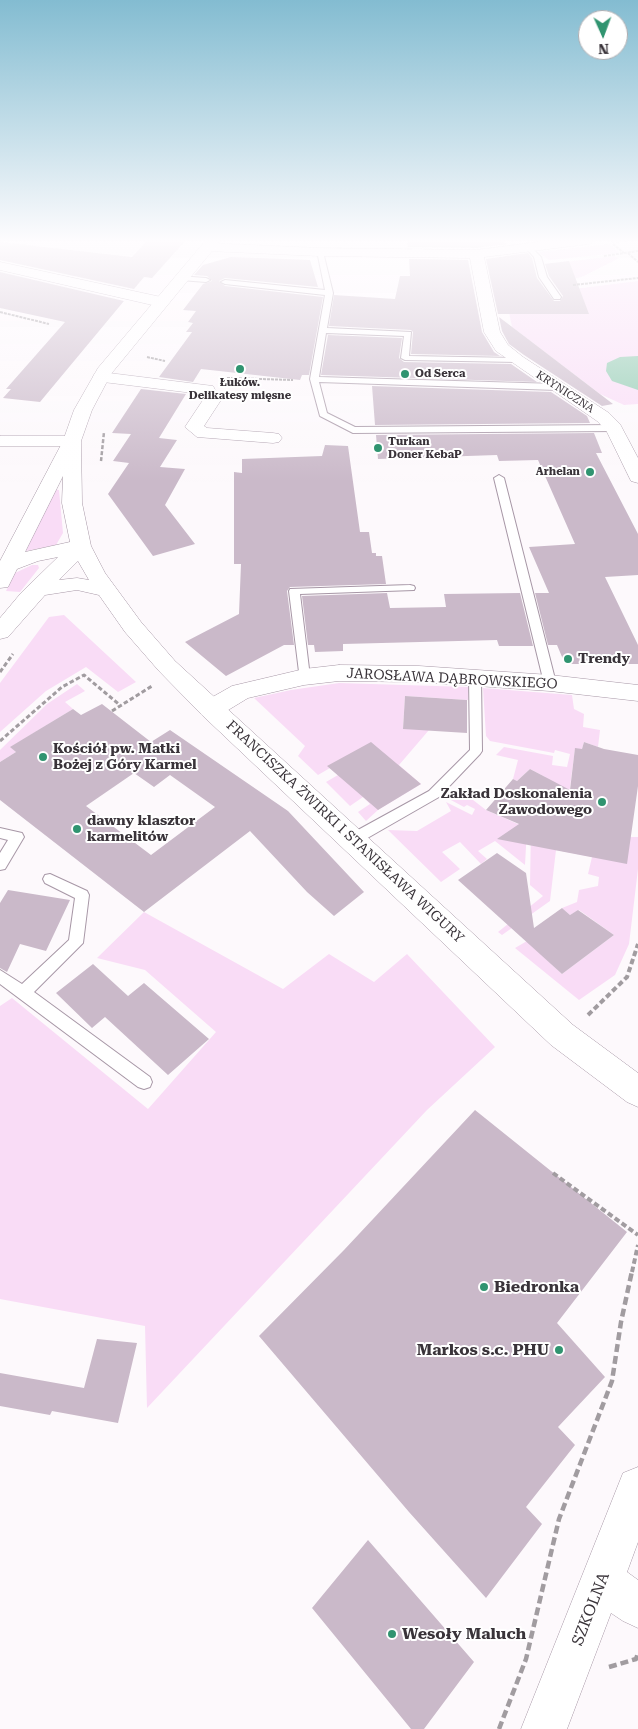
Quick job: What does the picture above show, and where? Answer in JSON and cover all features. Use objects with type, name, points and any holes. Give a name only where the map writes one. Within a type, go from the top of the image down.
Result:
[{"type":"street","points":[[4,574],[38,504],[72,441],[83,410],[101,377],[146,321]]},
{"type":"street","name":"KRYNICZNA","points":[[490,321],[492,332],[502,348],[517,360],[604,417],[624,439],[638,477]]},
{"type":"street","points":[[101,377],[207,390],[212,400],[194,427],[203,433],[273,438]]},
{"type":"street","points":[[0,441],[72,441]]},
{"type":"street","name":"FRANCISZKA ŻWIRKI I STANISŁAWA WIGURY","points":[[72,441],[72,503],[82,546],[87,560],[133,627],[167,666],[211,709],[562,1036],[638,1092]]},
{"type":"street","points":[[4,574],[33,556],[82,546]]},
{"type":"street","points":[[0,632],[38,589],[82,546]]},
{"type":"street","points":[[38,589],[77,584],[106,590]]},
{"type":"street","name":"JAROSŁAWA DĄBROWSKIEGO","points":[[211,709],[240,692],[304,677],[339,673],[375,672],[550,683],[638,693]]},
{"type":"street","name":"SZKOLNA","points":[[544,1729],[638,1488]]},
{"type":"street","points":[[602,1581],[638,1606]]},
{"type":"lane","points":[[325,321],[314,379],[323,414],[352,430],[624,439]]},
{"type":"lane","points":[[323,330],[408,334],[405,358],[517,360]]},
{"type":"lane","points":[[314,379],[557,387]]},
{"type":"lane","points":[[499,478],[550,683]]},
{"type":"lane","points":[[304,677],[294,591],[410,588]]},
{"type":"lane","points":[[352,840],[434,794],[476,750],[475,678]]},
{"type":"lane","points":[[0,833],[17,838],[0,865]]},
{"type":"lane","points":[[23,993],[76,943],[82,895],[50,879]]},
{"type":"lane","points":[[0,976],[144,1082]]},
{"type":"path","points":[[35,321],[49,324]]},
{"type":"path","points":[[100,467],[104,432],[126,379],[142,356],[172,363]]},
{"type":"path","points":[[224,375],[225,378],[290,380]]},
{"type":"path","points":[[0,741],[62,687],[84,675],[121,706]]},
{"type":"path","points":[[112,711],[157,683]]},
{"type":"path","points":[[581,1021],[627,977],[638,944]]},
{"type":"path","points":[[553,1173],[638,1235]]},
{"type":"path","points":[[499,1729],[526,1659],[559,1518],[612,1380],[621,1322],[638,1246]]},
{"type":"shaded area","points":[[511,321],[638,321],[638,404],[624,405],[600,394],[512,327]]},
{"type":"shaded area","points":[[638,356],[638,390],[612,381],[606,371],[607,363],[620,357]]},
{"type":"shaded area","points":[[53,489],[59,490],[63,533],[56,545],[26,551]]},
{"type":"shaded area","points":[[32,565],[38,565],[39,568],[20,592],[6,591],[15,573]]},
{"type":"shaded area","points":[[64,615],[136,682],[118,692],[86,667],[46,691],[0,732],[0,683],[49,617]]},
{"type":"shaded area","points":[[339,683],[468,687],[468,700],[405,696],[403,728],[429,730],[399,765],[421,784],[378,810],[366,821],[358,812],[370,804],[363,797],[350,806],[326,782],[338,775],[330,768],[318,775],[298,756],[305,746],[254,698]]},
{"type":"shaded area","points":[[77,684],[85,691],[65,702],[73,709],[11,747],[16,752],[0,762],[0,750],[47,704]]},
{"type":"shaded area","points":[[483,688],[572,695],[574,709],[584,714],[583,727],[600,730],[598,747],[584,742],[582,749],[575,749],[566,818],[631,837],[638,837],[638,869],[629,944],[615,975],[579,1000],[515,948],[527,941],[562,974],[614,935],[579,910],[570,915],[562,908],[577,902],[579,890],[598,886],[599,877],[588,874],[592,857],[551,849],[556,850],[550,901],[502,935],[498,932],[543,896],[530,885],[531,828],[545,777],[530,769],[517,781],[513,779],[518,760],[496,755],[504,747],[553,756],[552,765],[567,767],[570,754],[555,750],[554,753],[490,741],[486,736]]},
{"type":"shaded area","points":[[464,793],[486,810],[527,828],[525,865],[495,841],[478,851],[487,859],[481,864],[460,842],[442,852],[460,869],[441,882],[388,830],[417,831],[451,811],[446,802],[472,815],[475,809],[467,805],[464,807],[449,799]]},
{"type":"shaded area","points":[[144,912],[283,989],[329,954],[374,982],[407,954],[495,1047],[427,1110],[147,1408],[145,1326],[0,1299],[0,1006],[12,998],[148,1109],[216,1032],[145,970],[97,958]]},
{"type":"building","points":[[59,321],[108,321],[40,402],[3,398],[11,389],[6,389],[65,322]]},
{"type":"building","points":[[319,321],[309,375],[302,375],[300,380],[201,369],[193,382],[159,377],[192,332],[186,332],[193,323],[188,322]]},
{"type":"building","points":[[330,321],[480,321],[482,332],[494,352],[500,356],[411,354],[413,332],[411,330],[329,326]]},
{"type":"building","points":[[500,321],[504,321],[613,404],[602,406],[524,355],[509,344],[502,331]]},
{"type":"building","points":[[328,335],[402,338],[399,358],[404,362],[511,364],[537,382],[321,375]]},
{"type":"building","points":[[372,386],[551,392],[587,416],[590,423],[375,425]]},
{"type":"building","points":[[141,389],[186,394],[159,438],[177,440],[160,467],[185,469],[165,505],[195,544],[153,556],[108,494],[129,463],[113,461],[131,434],[112,433]]},
{"type":"building","points":[[594,433],[602,453],[596,453],[638,534],[638,575],[605,577],[638,645],[638,664],[565,664],[557,645],[548,645],[535,593],[549,593],[529,547],[575,544],[538,460],[499,461],[497,455],[378,459],[376,435]]},
{"type":"building","points":[[325,445],[348,446],[360,532],[369,532],[372,553],[376,553],[376,556],[382,556],[386,584],[290,587],[287,591],[294,645],[284,645],[226,676],[185,642],[239,614],[241,564],[234,564],[234,472],[242,473],[242,459],[322,456]]},
{"type":"building","points":[[387,593],[390,608],[446,607],[444,594],[520,593],[533,646],[499,646],[497,640],[343,644],[343,651],[315,652],[314,645],[308,645],[302,596]]},
{"type":"building","points":[[405,696],[467,700],[467,733],[403,729]]},
{"type":"building","points":[[102,704],[151,742],[170,730],[288,811],[364,892],[334,916],[307,892],[250,831],[144,912],[0,800],[0,762],[16,752],[10,747],[73,709],[81,715]],"holes":[[[134,773],[154,787],[170,775],[215,807],[151,855],[86,806]]]},
{"type":"building","points":[[371,742],[421,784],[378,810],[327,766]]},
{"type":"building","points":[[584,742],[604,749],[638,755],[638,786],[627,864],[497,839],[519,824],[486,810],[513,779],[517,781],[530,769],[570,790],[575,748],[582,749]]},
{"type":"building","points":[[497,853],[526,873],[534,928],[562,908],[570,915],[578,910],[614,935],[562,974],[458,880]]},
{"type":"building","points":[[8,890],[70,900],[46,951],[20,944],[7,972],[0,968],[0,903]]},
{"type":"building","points":[[93,964],[128,996],[144,983],[209,1039],[168,1075],[105,1017],[92,1028],[56,993]]},
{"type":"building","points":[[475,1110],[627,1232],[557,1323],[605,1377],[558,1427],[575,1445],[526,1507],[542,1524],[486,1598],[409,1512],[259,1336],[344,1250]]},
{"type":"building","points":[[97,1339],[137,1343],[118,1423],[52,1411],[50,1415],[0,1406],[0,1373],[84,1388]]},
{"type":"building","points":[[368,1540],[474,1662],[424,1729],[411,1729],[312,1608]]},
{"type":"place","name":"Łuków. Delikatesy mięsne","points":[[240,369]]},
{"type":"place","name":"Od Serca","points":[[405,374]]},
{"type":"place","name":"Turkan Doner KebaP","points":[[378,448]]},
{"type":"place","name":"Arhelan","points":[[590,472]]},
{"type":"place","name":"Trendy","points":[[568,659]]},
{"type":"place","name":"Kościół pw. Matki Bożej z Góry Karmel","points":[[43,757]]},
{"type":"place","name":"Zakład Doskonalenia Zawodowego","points":[[602,802]]},
{"type":"place","name":"dawny klasztor karmelitów","points":[[77,829]]},
{"type":"place","name":"Biedronka","points":[[484,1287]]},
{"type":"place","name":"Markos s.c. PHU","points":[[559,1350]]},
{"type":"place","name":"Wesoły Maluch","points":[[392,1634]]}]
